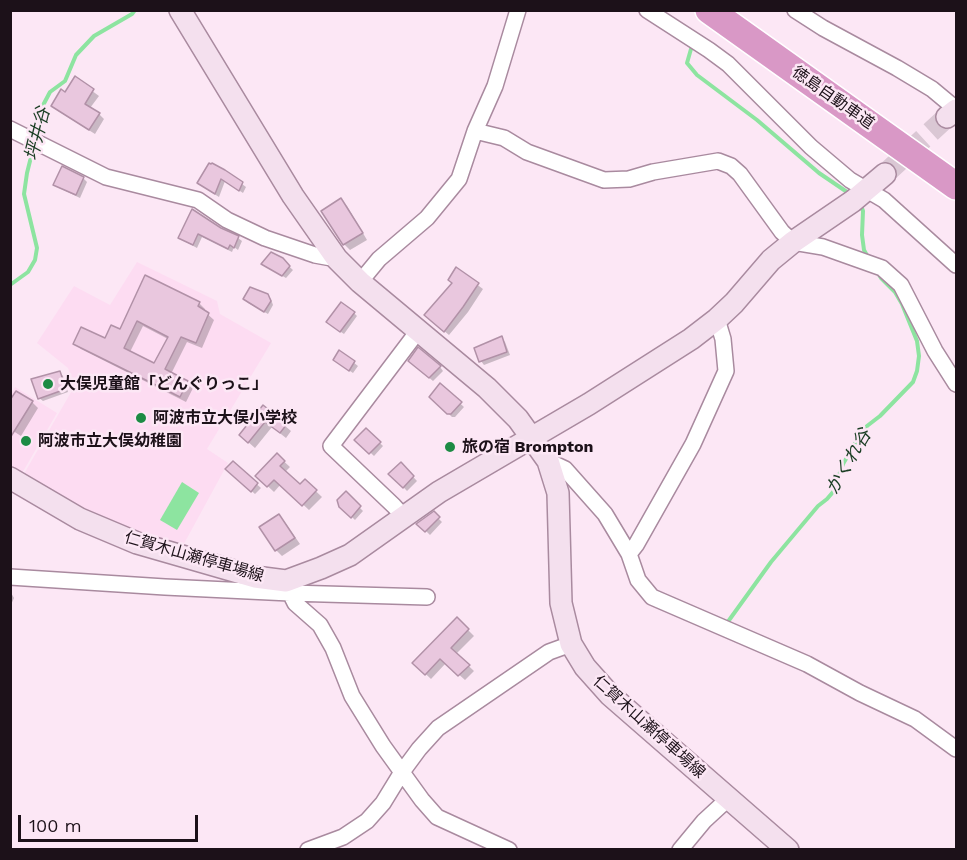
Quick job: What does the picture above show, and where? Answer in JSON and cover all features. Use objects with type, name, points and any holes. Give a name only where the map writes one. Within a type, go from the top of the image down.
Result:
[{"type":"highway","name":"徳島自動車道","points":[[709,10],[957,186]]},
{"type":"highway","name":"徳島自動車道","points":[[733,10],[957,175]]},
{"type":"main road","points":[[180,10],[293,196],[337,259],[418,332],[487,388],[519,419],[532,437]]},
{"type":"main road","name":"仁賀木山瀬停車場線","points":[[10,478],[80,519],[136,543],[288,587],[350,555],[439,492],[599,399],[691,339],[734,303],[771,260],[885,174]]},
{"type":"main road","name":"仁賀木山瀬停車場線","points":[[532,437],[548,461],[558,493],[561,603],[571,644],[585,667],[610,695],[788,849]]},
{"type":"street","points":[[360,282],[379,259],[427,218],[459,178],[475,131],[495,86],[518,10]]},
{"type":"street","points":[[647,10],[728,64],[811,147],[850,180],[859,195],[884,200],[957,265]]},
{"type":"street","points":[[795,10],[932,89],[954,112]]},
{"type":"street","points":[[10,129],[106,177],[198,200],[227,220],[265,238],[315,255],[337,259]]},
{"type":"street","points":[[475,131],[504,138],[527,152],[604,180],[629,179],[653,172],[718,161],[731,166],[741,174],[782,232],[793,242],[823,247],[874,265],[901,285],[934,351],[957,384]]},
{"type":"street","points":[[629,554],[693,444],[726,371],[723,339],[717,319]]},
{"type":"street","points":[[404,517],[331,446],[418,332]]},
{"type":"street","points":[[548,461],[566,469],[605,514],[629,554],[638,580],[652,597],[807,664],[915,719],[957,749]]},
{"type":"street","points":[[10,577],[119,584],[288,587],[427,597]]},
{"type":"street","points":[[288,587],[296,603],[320,625],[333,648],[352,696],[422,801],[437,817],[509,849]]},
{"type":"street","points":[[308,849],[343,837],[367,821],[419,749],[438,728],[549,652],[571,644]]},
{"type":"street","points":[[680,849],[704,821],[729,798]]},
{"type":"shaded area","name":"阿波市立大俣小学校","points":[[137,262],[217,301],[220,314],[271,343],[207,449],[228,463],[180,551],[85,513],[21,479],[74,387],[68,368],[37,343],[74,286],[110,305]]},
{"type":"shaded area","name":"阿波市立大俣幼稚園","points":[[15,387],[57,413],[21,475],[11,469],[11,395]]},
{"type":"shaded area","points":[[182,482],[199,493],[177,530],[160,520]]},
{"type":"building","points":[[75,76],[94,89],[85,104],[100,113],[89,130],[51,106],[61,89],[65,92]]},
{"type":"building","points":[[209,163],[243,182],[239,191],[221,179],[215,194],[197,183]]},
{"type":"building","points":[[62,166],[84,177],[76,195],[53,185]]},
{"type":"building","points":[[341,198],[363,233],[343,245],[321,211]]},
{"type":"building","points":[[192,209],[221,228],[239,236],[234,248],[230,245],[228,249],[198,234],[193,245],[178,238]]},
{"type":"building","points":[[271,252],[283,258],[290,266],[282,276],[261,264]]},
{"type":"building","points":[[456,267],[479,283],[444,332],[424,315],[452,283],[448,280]]},
{"type":"building","points":[[145,275],[200,302],[198,306],[209,313],[196,343],[181,337],[165,369],[188,381],[180,397],[73,344],[81,327],[105,338],[111,325],[120,329]],"holes":[[[137,321],[168,337],[154,363],[124,348]]]},
{"type":"building","points":[[250,287],[268,294],[271,301],[264,312],[243,299]]},
{"type":"building","points":[[341,302],[355,312],[340,332],[326,322]]},
{"type":"building","points":[[502,336],[507,352],[479,362],[474,348]]},
{"type":"building","points":[[418,347],[441,366],[429,378],[408,361]]},
{"type":"building","points":[[339,350],[355,361],[349,371],[333,360]]},
{"type":"building","name":"大俣児童館「どんぐりっこ」","points":[[60,371],[66,389],[38,399],[31,379]]},
{"type":"building","points":[[440,383],[462,402],[451,414],[447,414],[429,397]]},
{"type":"building","points":[[16,391],[33,401],[10,438],[10,400]]},
{"type":"building","points":[[263,405],[287,424],[280,433],[265,422],[248,443],[239,435]]},
{"type":"building","points":[[366,428],[381,442],[369,454],[354,440]]},
{"type":"building","points":[[277,453],[285,461],[280,466],[300,484],[305,479],[317,490],[302,506],[274,480],[267,487],[255,476]]},
{"type":"building","points":[[233,461],[258,483],[251,492],[225,469]]},
{"type":"building","points":[[401,462],[414,476],[403,488],[388,474]]},
{"type":"building","points":[[346,491],[361,506],[351,518],[339,507],[337,500]]},
{"type":"building","points":[[434,511],[440,517],[425,532],[416,524]]},
{"type":"building","points":[[279,514],[295,538],[275,551],[259,527]]},
{"type":"building","points":[[457,617],[469,629],[451,648],[470,665],[458,676],[440,659],[425,675],[412,663]]},
{"type":"waterway","name":"坪井谷","points":[[36,138],[40,111],[50,92],[65,81],[76,55],[94,36],[135,10]]},
{"type":"waterway","name":"かくれ谷","points":[[691,49],[687,63],[697,75],[757,120],[819,173],[850,194]]},
{"type":"waterway","name":"坪井谷","points":[[10,285],[28,272],[35,260],[37,248],[24,194],[34,145]]},
{"type":"waterway","name":"かくれ谷","points":[[860,203],[863,211],[864,250],[869,259]]},
{"type":"waterway","name":"かくれ谷","points":[[728,624],[771,562],[818,506],[833,492],[843,464],[867,426],[913,382],[919,356],[917,341],[902,304],[895,292],[878,273]]},
{"type":"tunnel","points":[[885,174],[947,117]]},
{"type":"place","name":"大俣児童館「どんぐりっこ」","points":[[48,384]]},
{"type":"place","name":"阿波市立大俣小学校","points":[[141,418]]},
{"type":"place","name":"阿波市立大俣幼稚園","points":[[26,441]]},
{"type":"place","name":"旅の宿 Brompton","points":[[450,447]]}]
